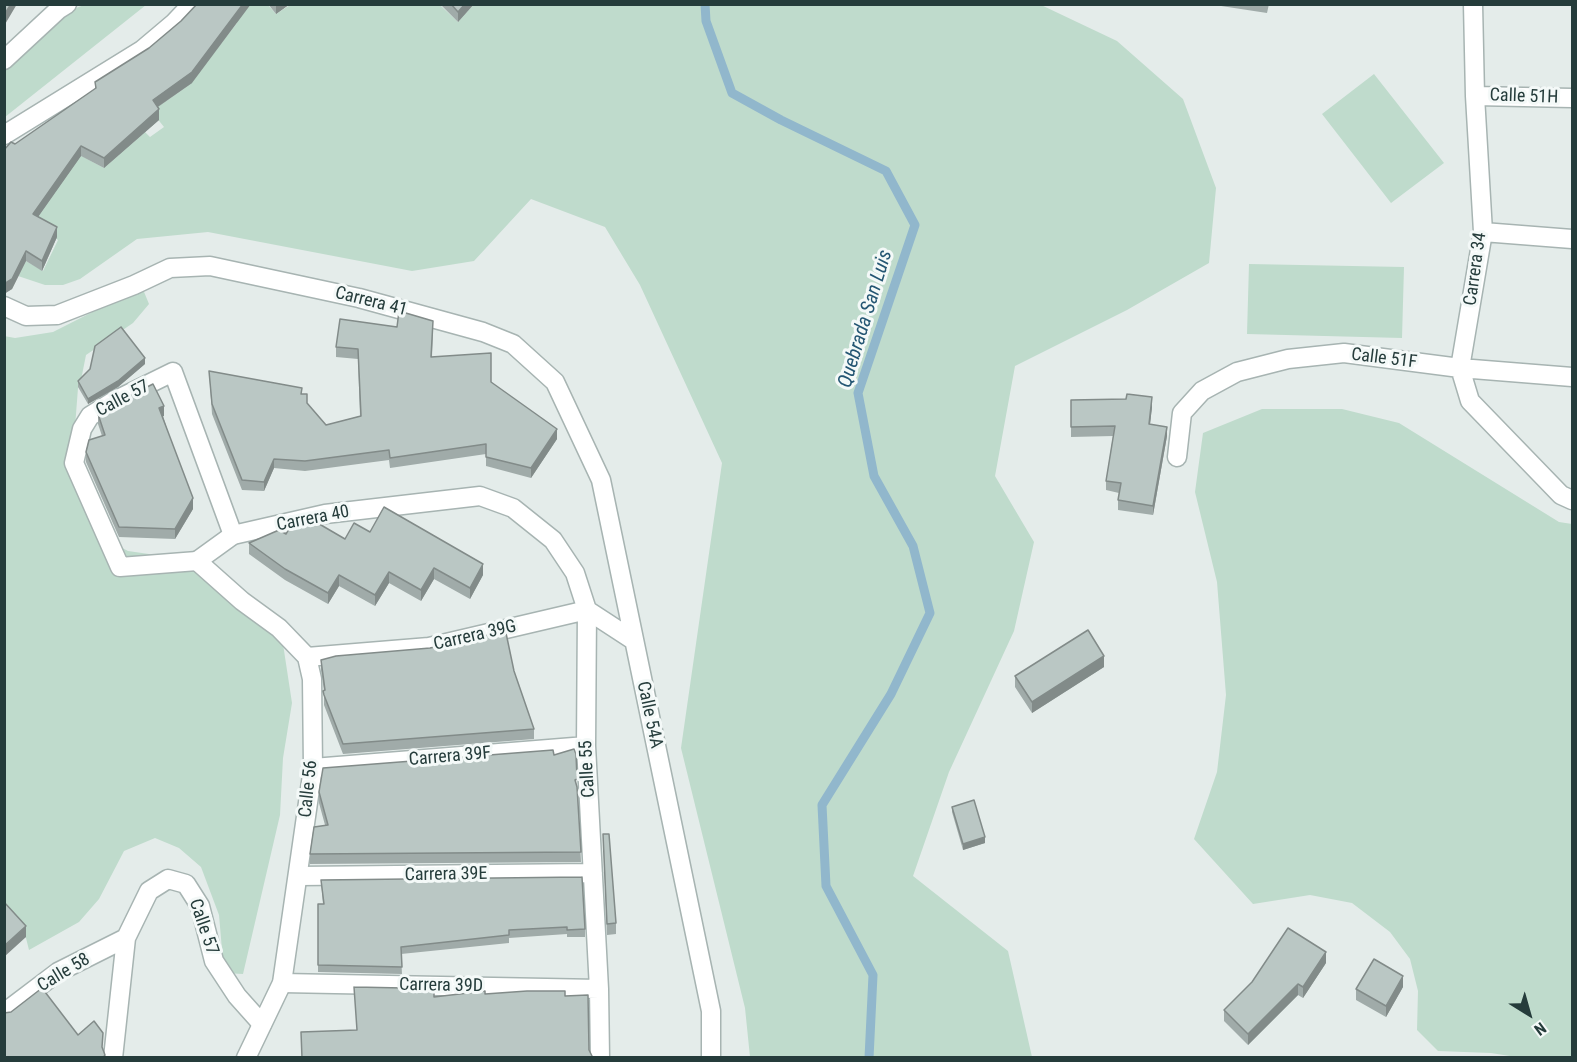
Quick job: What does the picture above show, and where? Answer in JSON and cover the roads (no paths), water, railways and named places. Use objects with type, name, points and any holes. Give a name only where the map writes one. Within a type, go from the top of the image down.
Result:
[{"type":"street","points":[[4,135],[142,50],[192,4]]},
{"type":"street","name":"Carrera 34","points":[[1473,4],[1475,96],[1483,232],[1460,368],[1470,401],[1567,497]]},
{"type":"street","points":[[4,60],[59,6]]},
{"type":"street","name":"Calle 51H","points":[[1475,96],[1572,98]]},
{"type":"street","points":[[1483,232],[1572,238]]},
{"type":"street","name":"Carrera 41","points":[[4,306],[26,316],[57,315],[134,285],[170,268],[210,266],[359,298],[483,332],[513,344],[555,381]]},
{"type":"street","name":"Calle 51F","points":[[1177,457],[1182,413],[1202,391],[1237,372],[1288,359],[1344,353],[1460,368],[1572,376]]},
{"type":"street","name":"Calle 57","points":[[197,561],[120,567],[74,463],[82,429],[90,416],[173,372],[233,535]]},
{"type":"street","name":"Calle 54A","points":[[555,381],[601,480],[711,1011],[711,1058]]},
{"type":"street","name":"Carrera 40","points":[[197,561],[233,535],[325,514],[480,496],[513,508]]},
{"type":"street","name":"Calle 55","points":[[513,508],[553,540],[575,573],[587,610],[586,746],[599,989],[600,1058]]},
{"type":"street","points":[[197,561],[242,601],[279,628],[307,657]]},
{"type":"street","points":[[587,610],[633,640]]},
{"type":"street","name":"Carrera 39G","points":[[307,657],[429,647],[587,610]]},
{"type":"street","name":"Calle 56","points":[[246,1058],[282,983],[299,876],[313,768],[312,679],[307,657]]},
{"type":"street","name":"Carrera 39F","points":[[313,768],[586,746]]},
{"type":"street","name":"Carrera 39E","points":[[299,876],[593,873]]},
{"type":"street","name":"Calle 57","points":[[112,1058],[126,938],[149,891],[168,879],[186,884],[200,906],[214,961],[237,996],[262,1024]]},
{"type":"street","name":"Calle 58","points":[[4,1013],[58,972],[126,938]]},
{"type":"street","name":"Carrera 39D","points":[[282,983],[599,989]]},
{"type":"waterway","name":"Quebrada San Luis","points":[[705,4],[706,21],[732,93],[781,120],[886,171],[915,225],[858,393],[874,476],[913,546],[930,613],[891,694],[822,805],[826,886],[873,975],[869,1058]]}]
